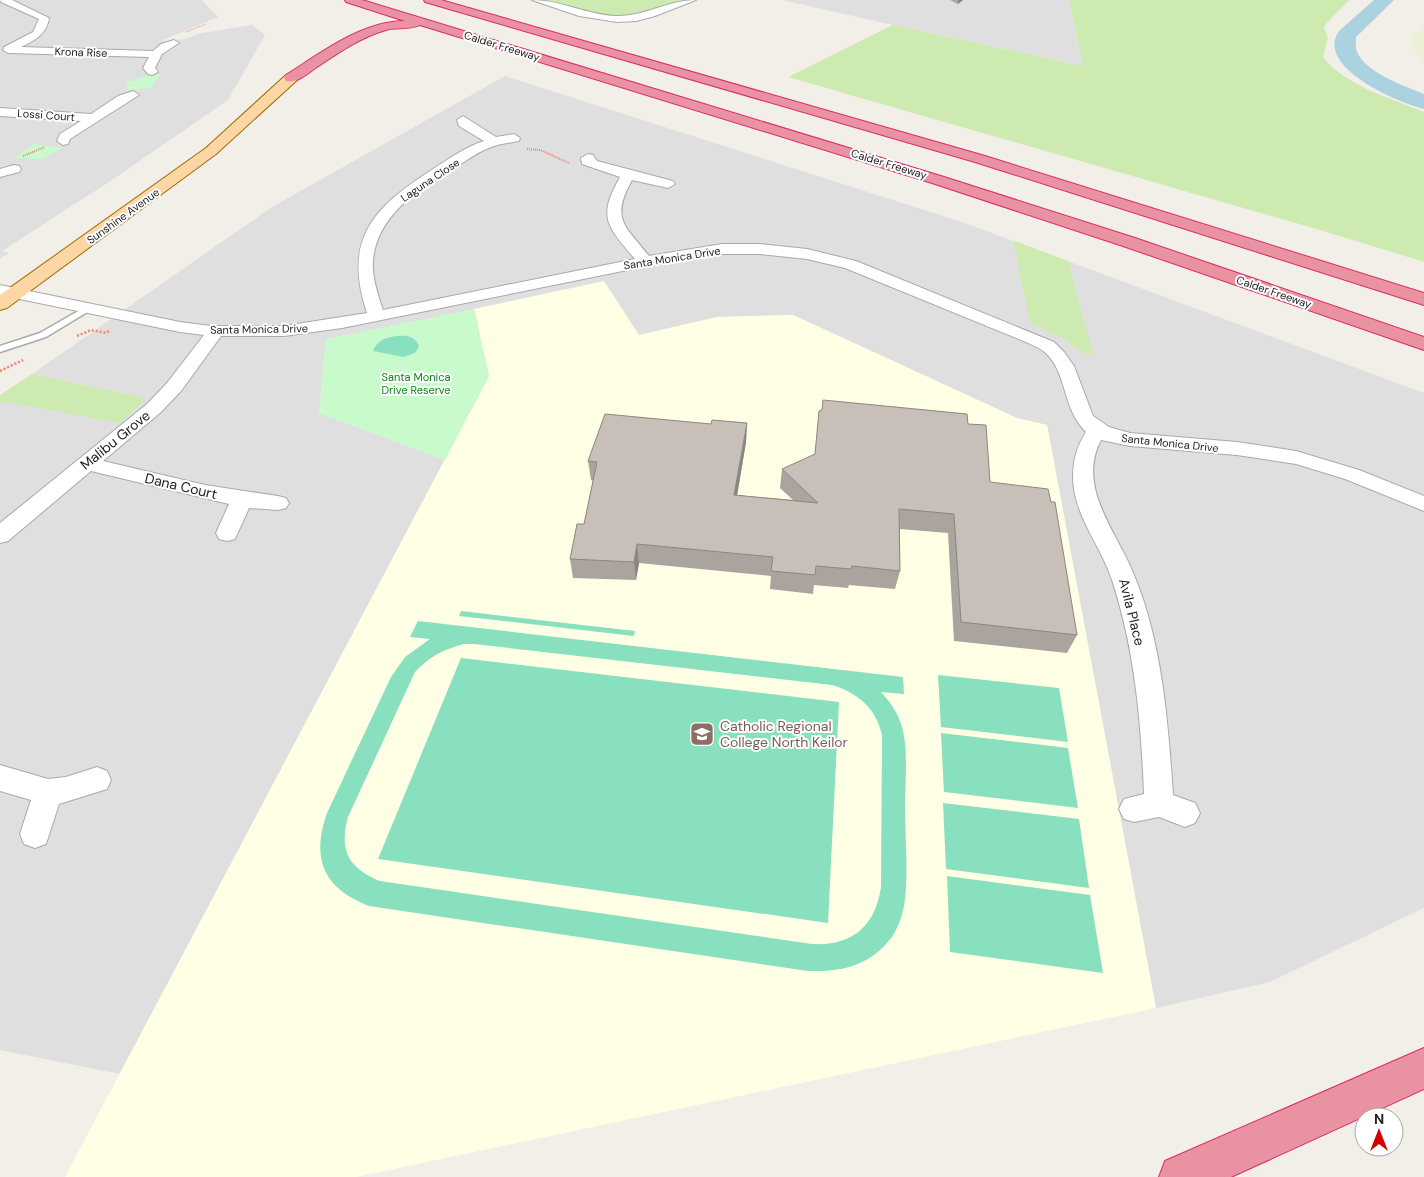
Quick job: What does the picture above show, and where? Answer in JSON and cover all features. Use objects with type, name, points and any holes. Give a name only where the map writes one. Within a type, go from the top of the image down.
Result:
[{"type":"highway","name":"Calder Freeway","points":[[429,0],[955,151],[1424,299]]},
{"type":"highway","name":"Calder Freeway","points":[[345,1],[632,86],[938,180],[1129,242],[1424,344]]},
{"type":"highway","points":[[291,78],[356,30],[363,18],[355,8],[345,1]]},
{"type":"highway","points":[[291,78],[340,48],[389,25],[405,23],[421,26],[595,79],[632,86]]},
{"type":"highway","points":[[1181,1177],[1424,1068]]},
{"type":"main road","name":"Sunshine Avenue","points":[[0,304],[5,291],[159,190],[211,151],[291,78]]},
{"type":"street","points":[[4,0],[44,18],[44,25],[34,36],[4,52]]},
{"type":"street","points":[[538,0],[600,19],[623,20],[640,19],[691,0]]},
{"type":"street","points":[[0,10],[18,6]]},
{"type":"street","points":[[152,72],[149,68],[155,54],[174,42]]},
{"type":"street","name":"Krona Rise","points":[[4,52],[155,54]]},
{"type":"street","name":"Lossi Court","points":[[63,141],[92,118],[133,94]]},
{"type":"street","name":"Lossi Court","points":[[0,112],[92,118]]},
{"type":"street","points":[[463,120],[463,123],[495,142]]},
{"type":"street","name":"Laguna Close","points":[[377,316],[365,266],[370,240],[377,226],[396,203],[420,184],[480,147],[514,138]]},
{"type":"street","points":[[588,159],[628,175],[668,184]]},
{"type":"street","points":[[628,175],[616,199],[614,216],[621,230],[645,261]]},
{"type":"street","name":"Santa Monica Drive","points":[[5,291],[180,327],[216,332],[301,329],[377,316],[702,251],[760,249],[807,254],[868,271],[1048,346],[1063,361],[1083,417],[1087,423],[1110,436],[1130,440],[1253,450],[1299,458],[1343,471],[1424,504]]},
{"type":"street","name":"Malibu Grove","points":[[0,535],[154,408],[174,387],[216,332]]},
{"type":"street","name":"Avila Place","points":[[1099,431],[1092,436],[1089,442],[1085,463],[1085,491],[1089,504],[1118,562],[1148,674],[1153,708],[1160,809]]},
{"type":"street","name":"Dana Court","points":[[85,464],[242,500],[278,503]]},
{"type":"street","points":[[227,533],[242,500]]},
{"type":"street","points":[[0,778],[48,792],[66,790],[97,780]]},
{"type":"street","points":[[35,834],[48,792]]},
{"type":"lane","points":[[0,349],[43,335],[90,308]]},
{"type":"path","points":[[174,42],[187,32],[206,24]]},
{"type":"path","points":[[6,171],[19,158],[63,141]]},
{"type":"path","points":[[495,142],[496,146],[500,148],[543,150],[558,160],[569,163],[588,159]]},
{"type":"shaded area","points":[[0,0],[202,0],[218,17],[161,41],[187,39],[196,34],[252,25],[265,35],[228,100],[112,180],[2,251],[9,253],[0,259]]},
{"type":"shaded area","points":[[782,0],[1069,0],[1083,66],[893,25]]},
{"type":"shaded area","points":[[1424,23],[1424,63],[1409,41]]},
{"type":"shaded area","points":[[505,76],[965,223],[1424,393],[1424,908],[1270,982],[1156,1008],[1047,425],[1017,418],[793,315],[717,317],[639,335],[357,333],[326,339],[319,413],[445,460],[120,1074],[0,1050],[0,401],[119,422],[147,398],[32,374],[272,207]]},
{"type":"shaded area","name":"Catholic Regional College North Keilor","points":[[604,281],[639,335],[717,317],[793,315],[1017,418],[1047,425],[1156,1008],[356,1177],[65,1177],[489,376],[474,309]]},
{"type":"green space","points":[[545,0],[682,0],[640,15],[618,18],[586,12]]},
{"type":"green space","points":[[1069,0],[1349,0],[1324,28],[1328,38],[1323,57],[1343,76],[1369,90],[1424,112],[1424,262],[1320,230],[788,77],[893,25],[1083,66]]},
{"type":"green space","points":[[161,74],[151,88],[126,90],[127,81]]},
{"type":"green space","points":[[34,144],[63,148],[43,159],[13,158]]},
{"type":"green space","points":[[1013,240],[1068,261],[1093,354],[1082,353],[1066,340],[1030,323]]},
{"type":"green space","name":"Santa Monica Drive Reserve","points":[[474,309],[489,376],[445,460],[319,413],[326,339]]},
{"type":"green space","points":[[397,336],[413,338],[419,346],[415,353],[403,357],[373,351],[377,344],[383,340]]},
{"type":"green space","points":[[32,374],[147,398],[119,423],[0,401],[0,395]]},
{"type":"green space","points":[[461,611],[635,631],[634,636],[459,616]]},
{"type":"green space","points":[[418,621],[903,677],[904,694],[881,692],[893,707],[899,719],[906,754],[907,870],[904,906],[901,918],[892,937],[865,961],[844,968],[808,971],[369,906],[353,899],[331,881],[325,870],[321,858],[322,829],[327,813],[391,677],[405,657],[430,639],[410,637]],"holes":[[[464,644],[832,685],[858,697],[870,709],[882,735],[881,887],[878,901],[867,923],[859,931],[839,942],[812,944],[380,881],[360,870],[353,864],[346,848],[345,829],[348,817],[415,672],[431,658],[443,651]]]},
{"type":"green space","points":[[461,658],[839,702],[828,923],[378,859]]},
{"type":"green space","points":[[938,675],[1059,688],[1068,742],[941,727]]},
{"type":"green space","points":[[941,733],[1068,748],[1078,808],[944,792]]},
{"type":"green space","points":[[943,803],[1079,819],[1089,888],[946,869]]},
{"type":"green space","points":[[947,876],[1090,895],[1103,973],[950,952]]},
{"type":"building","points":[[823,400],[967,414],[968,424],[986,425],[990,482],[1048,489],[1051,502],[1055,502],[1077,635],[961,622],[954,514],[899,509],[900,571],[852,566],[851,569],[816,566],[815,575],[771,571],[773,557],[637,544],[634,562],[570,559],[577,524],[584,524],[597,462],[588,461],[605,414],[711,424],[712,420],[747,423],[734,495],[818,503],[782,469],[815,454],[819,411],[822,410]]},
{"type":"waterway","points":[[1385,0],[1346,35],[1346,51],[1359,69],[1369,76],[1424,102]]},
{"type":"place","name":"Catholic Regional College North Keilor","points":[[702,734]]}]
